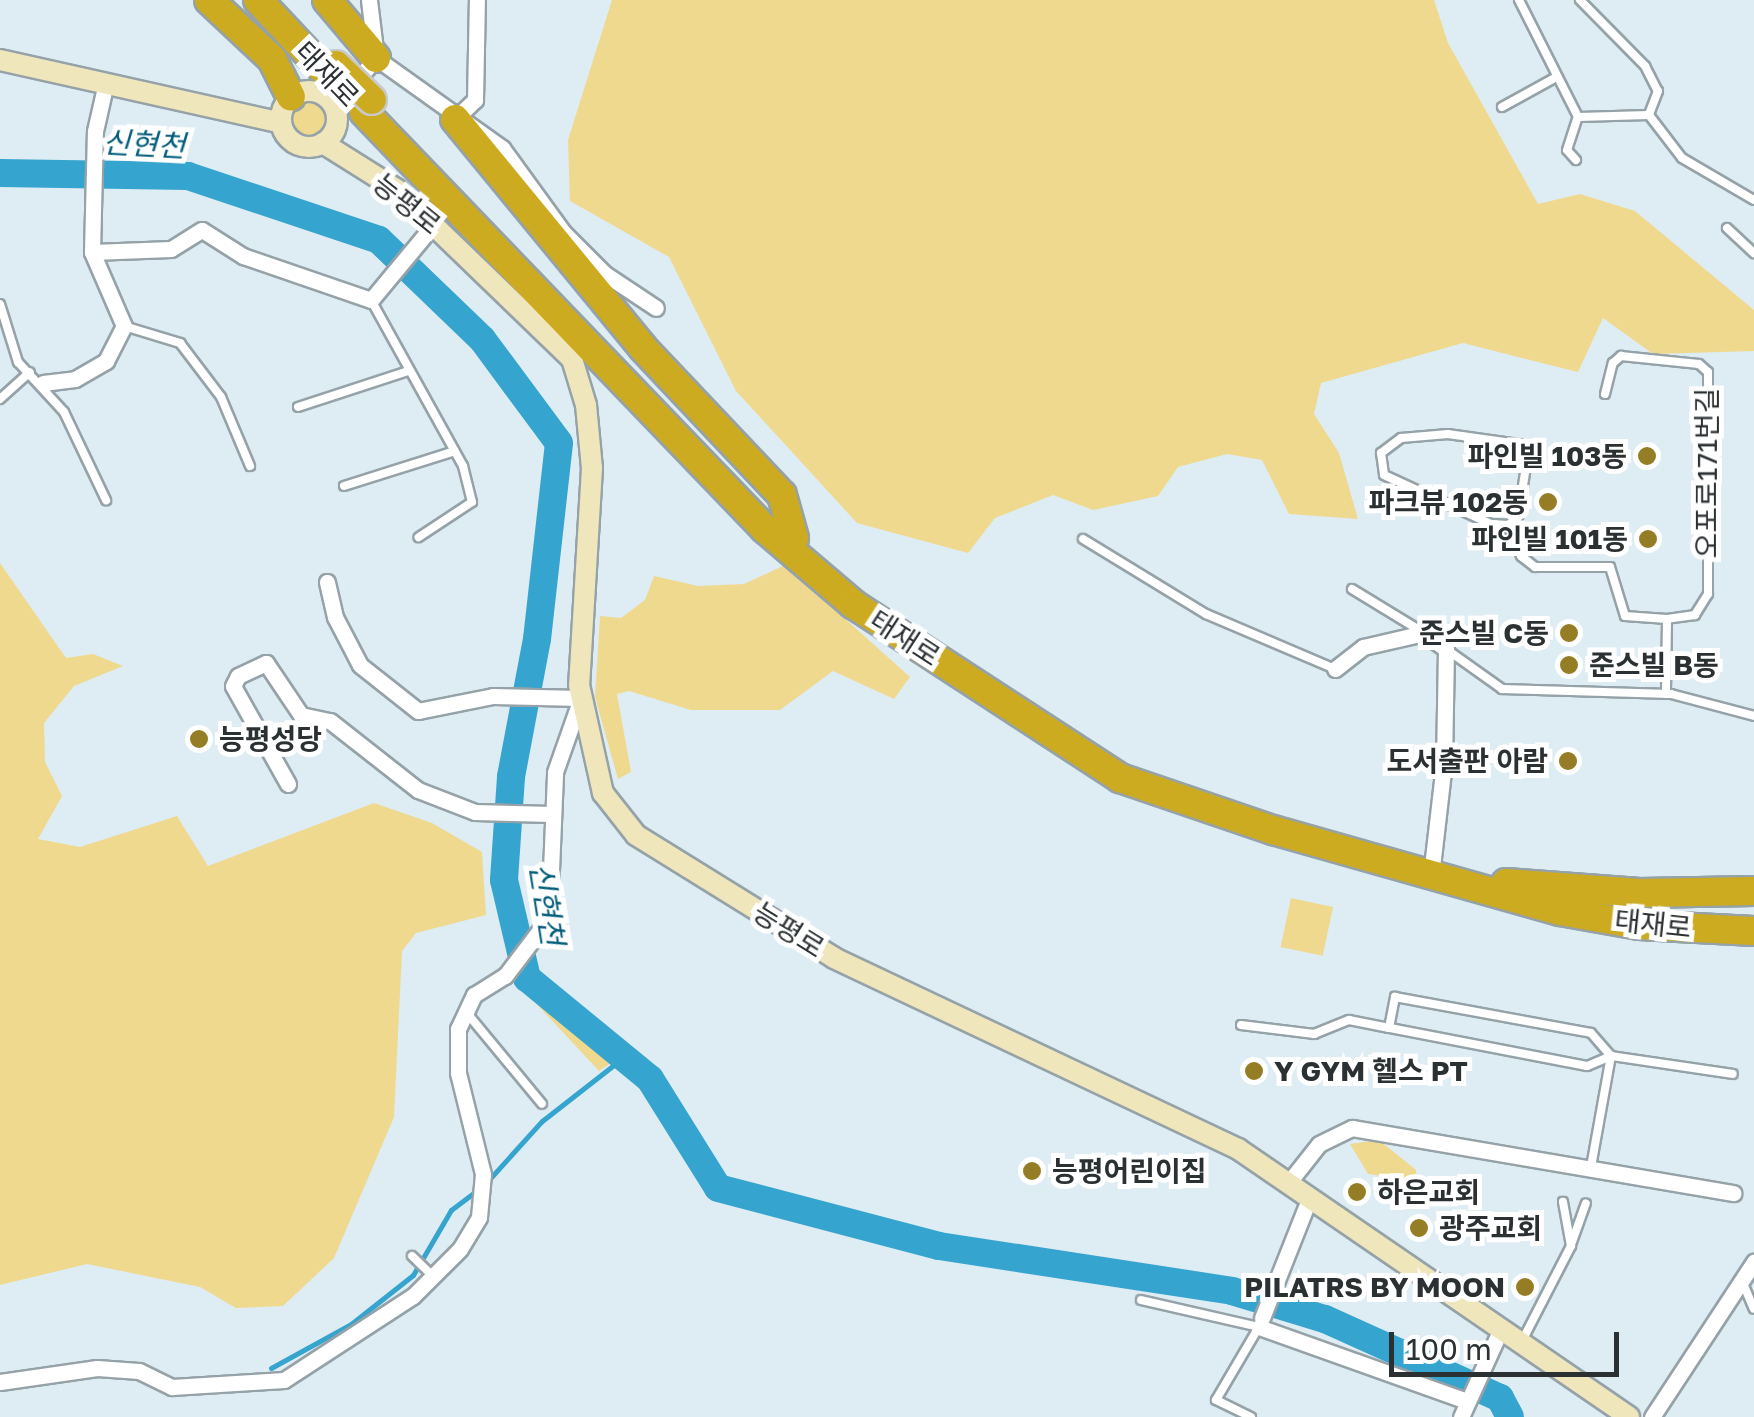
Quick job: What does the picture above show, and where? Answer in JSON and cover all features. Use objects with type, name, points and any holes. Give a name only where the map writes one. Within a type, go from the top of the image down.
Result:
[{"type":"highway","points":[[208,0],[272,59],[285,110]]},
{"type":"highway","name":"태재로","points":[[258,0],[344,92],[458,202],[636,398],[854,604],[1120,778],[1504,890],[1639,925],[1754,931]]},
{"type":"highway","name":"태재로","points":[[273,0],[344,92],[466,191],[791,543],[864,596],[1123,765],[1277,821],[1504,890],[1639,912],[1754,920]]},
{"type":"highway","points":[[327,0],[376,58]]},
{"type":"highway","points":[[456,119],[643,348],[782,495],[791,543]]},
{"type":"highway","points":[[1504,890],[1754,890]]},
{"type":"highway","points":[[1504,890],[1532,913],[1615,932],[1754,950]]},
{"type":"main road","points":[[0,60],[241,116],[285,110],[308,91],[344,92],[327,139]]},
{"type":"main road","name":"능평로","points":[[285,110],[296,144],[327,139],[348,159],[396,189],[572,359],[586,405],[592,468],[581,698],[603,794],[636,835],[834,958],[1238,1149],[1630,1417]]},
{"type":"street","points":[[369,0],[376,58],[456,119],[502,148],[563,232],[605,274],[656,308]]},
{"type":"street","points":[[456,119],[474,100],[476,0]]},
{"type":"street","points":[[344,92],[376,58]]},
{"type":"street","points":[[36,377],[76,379],[106,361],[124,326],[92,252],[96,131],[105,87]]},
{"type":"street","points":[[92,252],[171,249],[202,230],[243,256],[371,300],[386,289],[434,224]]},
{"type":"street","points":[[0,1382],[97,1368],[138,1371],[172,1387],[284,1380],[378,1322],[434,1277],[479,1216],[483,1174],[458,1072],[458,1029],[474,995],[505,976],[548,918],[551,814],[560,754],[581,698],[493,696],[418,711],[360,665],[335,617],[327,582]]},
{"type":"street","points":[[1335,669],[1363,647],[1424,633],[1446,649],[1444,763],[1432,866]]},
{"type":"street","points":[[288,784],[233,686],[238,676],[266,663],[301,715],[330,720],[418,790],[476,812],[551,814]]},
{"type":"street","points":[[1290,1182],[1319,1144],[1352,1128],[1733,1192]]},
{"type":"street","points":[[1310,1199],[1285,1254],[1261,1323],[1466,1405],[1500,1330]]},
{"type":"street","points":[[1652,1417],[1754,1262]]},
{"type":"lane","points":[[1518,0],[1554,79],[1578,117]]},
{"type":"lane","points":[[1580,0],[1645,66],[1658,91],[1649,116]]},
{"type":"lane","points":[[1502,107],[1554,79]]},
{"type":"lane","points":[[1578,117],[1649,116]]},
{"type":"lane","points":[[1649,116],[1682,158],[1754,200]]},
{"type":"lane","points":[[1576,160],[1567,150],[1578,117]]},
{"type":"lane","points":[[1726,228],[1754,254]]},
{"type":"lane","points":[[371,300],[456,451],[472,502],[419,537]]},
{"type":"lane","points":[[0,304],[18,362],[36,377],[64,412],[106,500]]},
{"type":"lane","points":[[124,326],[180,343],[221,397],[250,466]]},
{"type":"lane","name":"오포로171번길","points":[[1605,394],[1613,363],[1622,356],[1699,364],[1708,372],[1708,594],[1695,615],[1667,619]]},
{"type":"lane","points":[[298,407],[408,371]]},
{"type":"lane","points":[[0,399],[36,377]]},
{"type":"lane","points":[[1448,434],[1519,444],[1527,460],[1518,517],[1508,525],[1491,524],[1384,475],[1381,453],[1402,438],[1448,434]]},
{"type":"lane","points":[[344,486],[456,451]]},
{"type":"lane","points":[[1508,525],[1521,556],[1534,567],[1610,567],[1625,616],[1667,619],[1666,694]]},
{"type":"lane","points":[[1082,539],[1206,614],[1335,669]]},
{"type":"lane","points":[[1352,589],[1424,633]]},
{"type":"lane","points":[[1446,649],[1502,689],[1666,694],[1754,716]]},
{"type":"lane","points":[[1389,1028],[1396,997],[1592,1033],[1611,1056]]},
{"type":"lane","points":[[466,1012],[542,1104]]},
{"type":"lane","points":[[1241,1026],[1314,1034],[1349,1020],[1587,1066],[1611,1056],[1733,1074]]},
{"type":"lane","points":[[1590,1167],[1611,1056]]},
{"type":"lane","points":[[1563,1202],[1570,1246]]},
{"type":"lane","points":[[1521,1343],[1570,1246],[1586,1203]]},
{"type":"lane","points":[[412,1256],[434,1277]]},
{"type":"lane","points":[[1742,1282],[1754,1309]]},
{"type":"lane","points":[[1141,1300],[1261,1323],[1216,1400],[1251,1417]]},
{"type":"shaded area","points":[[612,0],[1434,0],[1448,43],[1538,204],[1580,194],[1635,211],[1754,310],[1754,351],[1653,354],[1603,318],[1578,372],[1463,343],[1321,383],[1314,414],[1339,453],[1358,519],[1289,514],[1262,460],[1227,454],[1178,467],[1158,496],[1093,510],[1053,495],[995,518],[968,553],[857,523],[736,391],[669,257],[570,201],[568,140]]},
{"type":"shaded area","points":[[309,99],[323,105],[329,119],[323,133],[309,139],[295,133],[289,119],[295,105]]},
{"type":"shaded area","points":[[0,563],[66,658],[93,654],[123,666],[74,686],[44,723],[45,762],[62,796],[38,839],[80,847],[177,816],[208,866],[374,803],[432,823],[482,852],[486,915],[416,933],[402,951],[394,1117],[334,1258],[283,1306],[236,1308],[200,1287],[87,1264],[0,1285]]},
{"type":"shaded area","points":[[785,565],[910,677],[894,699],[833,671],[780,710],[691,710],[629,691],[617,694],[631,772],[618,779],[595,697],[600,616],[621,618],[645,600],[654,576],[698,586],[744,584]]},
{"type":"shaded area","points":[[1291,898],[1333,907],[1323,956],[1281,947]]},
{"type":"shaded area","points":[[521,974],[620,1057],[599,1071],[515,981]]},
{"type":"shaded area","points":[[1379,1140],[1416,1170],[1416,1181],[1368,1174],[1350,1144]]},
{"type":"waterway","name":"신현천","points":[[0,173],[188,176],[379,240],[482,339],[559,443],[537,639],[511,777],[504,880],[527,978],[650,1079],[718,1188],[939,1246],[1232,1291],[1325,1319],[1500,1398],[1510,1417]]},
{"type":"waterway","points":[[485,1184],[542,1121],[624,1057]]},
{"type":"waterway","points":[[271,1368],[351,1324],[413,1275],[451,1210],[476,1191]]},
{"type":"place","name":"파인빌 103동","points":[[1647,456]]},
{"type":"place","name":"파크뷰 102동","points":[[1548,502]]},
{"type":"place","name":"파인빌 101동","points":[[1648,539]]},
{"type":"place","name":"준스빌 C동","points":[[1569,633]]},
{"type":"place","name":"준스빌 B동","points":[[1569,665]]},
{"type":"place","name":"능평성당","points":[[199,739]]},
{"type":"place","name":"도서출판 아람","points":[[1568,761]]},
{"type":"place","name":"Y GYM 헬스 PT","points":[[1254,1071]]},
{"type":"place","name":"능평어린이집","points":[[1032,1171]]},
{"type":"place","name":"하은교회","points":[[1357,1192]]},
{"type":"place","name":"광주교회","points":[[1419,1228]]},
{"type":"place","name":"PILATRS BY MOON","points":[[1525,1287]]}]
